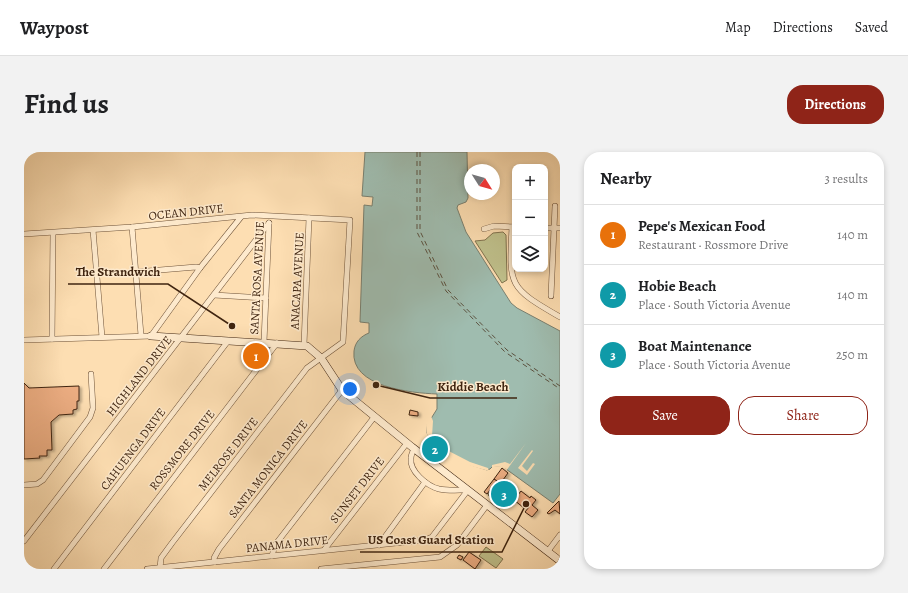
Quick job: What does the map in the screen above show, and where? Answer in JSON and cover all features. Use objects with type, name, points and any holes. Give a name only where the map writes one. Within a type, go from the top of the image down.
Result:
[{"type":"street","points":[[551,296],[555,206]]},
{"type":"street","name":"OCEAN DRIVE","points":[[24,234],[132,227],[241,217],[270,216],[350,220],[343,342]]},
{"type":"street","name":"SANTA ROSA AVENUE","points":[[264,342],[270,216]]},
{"type":"street","points":[[151,336],[200,268],[241,217]]},
{"type":"street","name":"ANACAPA AVENUE","points":[[304,344],[310,218]]},
{"type":"street","name":"HIGHLAND DRIVE","points":[[24,541],[269,223]]},
{"type":"street","points":[[484,229],[494,226],[512,227]]},
{"type":"street","points":[[132,227],[141,336]]},
{"type":"street","points":[[548,228],[560,228]]},
{"type":"street","points":[[93,230],[102,337]]},
{"type":"street","points":[[52,340],[53,233]]},
{"type":"street","points":[[513,236],[510,268],[516,285],[524,295],[560,317]]},
{"type":"street","points":[[136,272],[196,267],[200,268]]},
{"type":"street","points":[[214,295],[266,298]]},
{"type":"street","points":[[24,340],[151,336],[304,344],[321,358],[342,390],[414,449],[560,561]]},
{"type":"street","name":"CAHUENGA DRIVE","points":[[54,569],[228,341]]},
{"type":"street","name":"MELROSE DRIVE","points":[[160,568],[161,558],[307,368],[343,342]]},
{"type":"street","name":"ROSSMORE DRIVE","points":[[104,569],[277,343]]},
{"type":"street","points":[[24,485],[37,484],[43,480],[90,417],[93,408],[91,374]]},
{"type":"street","name":"SANTA MONICA DRIVE","points":[[215,562],[214,558],[219,549],[342,390]]},
{"type":"street","points":[[272,556],[275,545],[375,416]]},
{"type":"street","name":"SUNSET DRIVE","points":[[324,550],[407,443]]},
{"type":"street","points":[[414,449],[411,457],[412,463],[417,473],[425,482],[439,489],[468,490]]},
{"type":"street","points":[[379,545],[425,482]]},
{"type":"street","name":"PANAMA DRIVE","points":[[147,569],[429,539],[468,490]]},
{"type":"street","points":[[321,569],[440,557],[457,545],[488,505]]},
{"type":"street","points":[[548,551],[560,535]]},
{"type":"green space","points":[[503,232],[506,235],[507,280],[502,283],[475,241],[485,240],[493,233]]},
{"type":"green space","points":[[493,487],[498,488],[496,491],[499,494],[495,499],[501,504],[500,505],[488,495]]},
{"type":"green space","points":[[486,547],[503,559],[496,568],[479,556]]},
{"type":"shaded area","points":[[365,152],[467,152],[467,164],[464,164],[464,200],[467,200],[466,202],[458,205],[457,208],[466,232],[511,303],[517,308],[560,331],[560,494],[553,503],[506,469],[509,465],[493,466],[487,470],[462,462],[431,440],[427,433],[427,425],[437,409],[437,394],[412,392],[384,386],[362,373],[355,363],[354,351],[357,342],[369,333],[369,323],[360,322],[364,205],[372,206],[373,197],[362,196]]},
{"type":"pier","points":[[431,416],[433,421],[432,436],[439,446],[470,462],[488,468],[489,471],[460,463],[435,447],[427,434],[426,425]]},
{"type":"pier","points":[[526,443],[506,471],[506,466],[500,466],[494,467],[492,471],[492,465],[505,462],[510,464]]},
{"type":"pier","points":[[532,450],[533,451],[522,466],[527,471],[533,463],[535,464],[527,475],[518,468]]},
{"type":"building","points":[[24,383],[29,388],[79,386],[79,401],[77,401],[77,409],[73,410],[73,414],[59,415],[51,422],[52,450],[47,450],[47,456],[39,456],[40,458],[24,459]]},
{"type":"building","points":[[410,410],[418,412],[418,416],[409,415]]},
{"type":"building","points":[[502,468],[508,473],[500,484],[494,479]]},
{"type":"building","points":[[494,479],[497,481],[487,494],[484,492]]},
{"type":"building","points":[[508,482],[515,487],[502,504],[495,498]]},
{"type":"building","points":[[521,491],[530,498],[531,496],[536,500],[532,505],[538,510],[532,517],[525,512],[529,507],[526,505],[524,508],[514,500]]},
{"type":"building","points":[[559,501],[560,514],[555,510],[549,514],[547,513]]},
{"type":"building","points":[[469,552],[481,560],[475,569],[463,560]]},
{"type":"building","points":[[459,555],[463,557],[461,560],[457,558]]},
{"type":"ferry route","points":[[417,152],[417,232],[446,291],[505,352],[560,389]]},
{"type":"ferry route","points":[[420,152],[420,231],[448,290],[507,350],[560,386]]},
{"type":"place","name":"The Strandwich","points":[[232,326]]},
{"type":"place","name":"Pepe's Mexican Food","points":[[256,356]]},
{"type":"place","name":"Kiddie Beach","points":[[376,385]]},
{"type":"place","name":"Hobie Beach","points":[[435,449]]},
{"type":"place","name":"Boat Maintenance","points":[[504,494]]},
{"type":"place","name":"US Coast Guard Station","points":[[526,504]]}]
